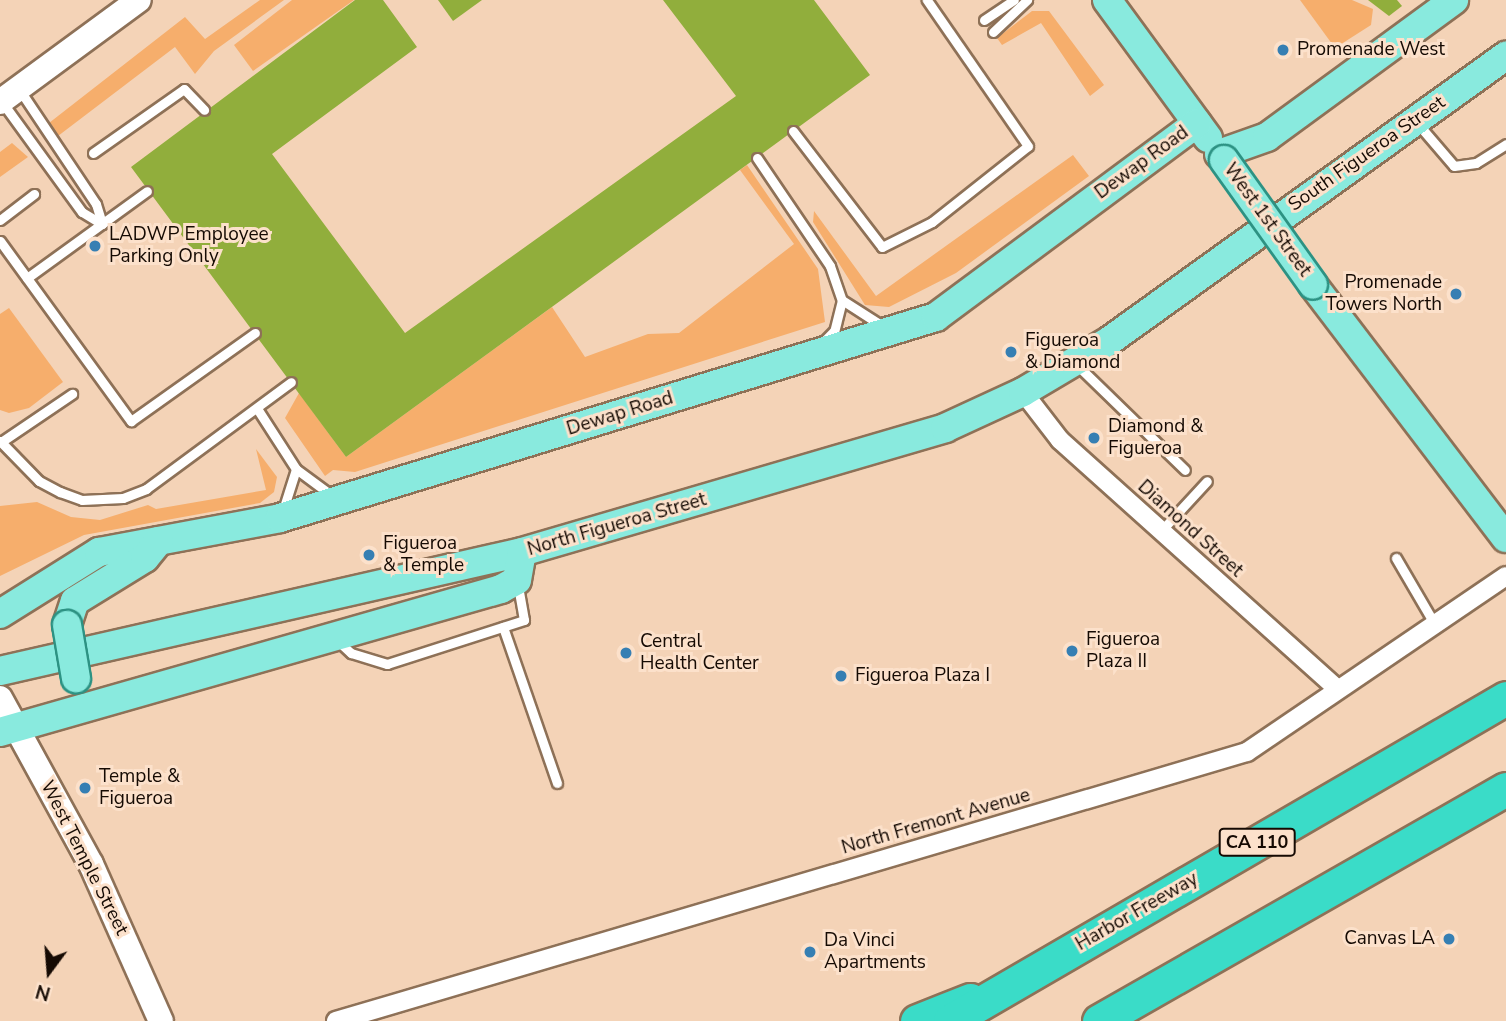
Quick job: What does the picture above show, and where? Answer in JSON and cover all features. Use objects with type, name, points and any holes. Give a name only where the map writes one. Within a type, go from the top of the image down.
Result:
[{"type":"highway","name":"Harbor Freeway","points":[[950,1021],[1506,698]]},
{"type":"highway","points":[[1099,1021],[1506,789]]},
{"type":"highway","points":[[917,1021],[1009,986]]},
{"type":"main road","points":[[7,97],[139,0]]},
{"type":"main road","name":"West 1st Street","points":[[1107,0],[1313,285],[1506,538]]},
{"type":"main road","points":[[1222,157],[1267,137],[1454,0]]},
{"type":"main road","name":"South Figueroa Street","points":[[1193,276],[1506,56]]},
{"type":"main road","name":"Dewap Road","points":[[0,614],[78,561],[159,541],[280,518],[913,327],[962,300],[1197,122]]},
{"type":"main road","name":"North Figueroa Street","points":[[0,671],[522,552],[898,444],[1023,392],[1074,363],[1193,276]]},
{"type":"main road","points":[[101,702],[76,678],[67,625],[75,601],[145,558],[159,541]]},
{"type":"main road","points":[[8,730],[334,637],[517,580],[522,552]]},
{"type":"main road","name":"West Temple Street","points":[[1,699],[8,730],[91,864],[162,1021]]},
{"type":"street","name":"Diamond Street","points":[[1023,392],[1060,440],[1338,689]]},
{"type":"street","name":"North Fremont Avenue","points":[[336,1021],[1247,752],[1506,576]]},
{"type":"lane","points":[[793,131],[881,247],[932,222],[1028,146],[927,0]]},
{"type":"lane","points":[[984,20],[1014,0]]},
{"type":"lane","points":[[993,33],[1027,0]]},
{"type":"lane","points":[[93,153],[184,89],[204,110]]},
{"type":"lane","points":[[7,97],[96,204],[102,223]]},
{"type":"lane","points":[[7,97],[82,212],[102,223]]},
{"type":"lane","points":[[1415,121],[1454,166],[1476,163],[1506,144]]},
{"type":"lane","points":[[757,158],[830,265],[842,300],[879,325],[962,300]]},
{"type":"lane","points":[[27,278],[147,191]]},
{"type":"lane","points":[[0,220],[34,194]]},
{"type":"lane","points":[[0,241],[131,421],[255,332]]},
{"type":"lane","points":[[754,375],[826,341],[842,300]]},
{"type":"lane","points":[[1074,363],[1185,470]]},
{"type":"lane","points":[[72,394],[1,442],[39,481],[82,500],[104,501],[146,489],[258,410],[291,382]]},
{"type":"lane","points":[[258,410],[296,469],[334,497],[360,493]]},
{"type":"lane","points":[[280,518],[296,469]]},
{"type":"lane","points":[[1160,532],[1207,481]]},
{"type":"lane","points":[[1396,558],[1434,623]]},
{"type":"lane","points":[[334,637],[351,653],[387,664],[524,620],[517,580]]},
{"type":"lane","points":[[503,627],[557,783]]},
{"type":"shaded area","points":[[260,0],[284,0],[214,51],[195,74],[175,47],[58,136],[49,123],[185,17],[205,39]]},
{"type":"shaded area","points":[[292,0],[354,0],[253,71],[234,45]]},
{"type":"shaded area","points":[[355,0],[383,0],[417,47],[272,154],[405,333],[736,96],[663,0],[814,0],[870,75],[346,457],[131,167]]},
{"type":"shaded area","points":[[438,0],[482,0],[453,21]]},
{"type":"shaded area","points":[[1300,0],[1352,0],[1373,9],[1371,25],[1335,48]]},
{"type":"shaded area","points":[[1368,0],[1397,0],[1402,6],[1389,16]]},
{"type":"shaded area","points":[[1032,11],[1049,11],[1104,85],[1090,96],[1041,23],[1002,45],[997,38]]},
{"type":"shaded area","points":[[12,143],[28,157],[0,177],[0,152]]},
{"type":"shaded area","points":[[1073,155],[1089,176],[956,273],[889,307],[865,305],[813,222],[814,211],[876,296]]},
{"type":"shaded area","points":[[747,165],[818,269],[825,322],[355,472],[333,470],[325,476],[285,418],[299,393],[346,457],[552,307],[585,357],[648,334],[679,333],[794,244],[740,170]]},
{"type":"shaded area","points":[[9,308],[63,382],[29,408],[9,413],[0,410],[0,314]]},
{"type":"shaded area","points":[[256,449],[277,477],[274,492],[260,503],[84,535],[0,576],[0,506],[37,502],[71,517],[100,520],[148,505],[156,509],[266,490]]},
{"type":"place","name":"Promenade West","points":[[1283,50]]},
{"type":"place","name":"LADWP Employee Parking Only","points":[[95,246]]},
{"type":"place","name":"Promenade Towers North","points":[[1456,294]]},
{"type":"place","name":"Figueroa & Diamond","points":[[1011,352]]},
{"type":"place","name":"Diamond & Figueroa","points":[[1094,438]]},
{"type":"place","name":"Figueroa & Temple","points":[[369,555]]},
{"type":"place","name":"Figueroa Plaza II","points":[[1072,651]]},
{"type":"place","name":"Central Health Center","points":[[626,653]]},
{"type":"place","name":"Figueroa Plaza I","points":[[841,676]]},
{"type":"place","name":"Temple & Figueroa","points":[[85,788]]},
{"type":"place","name":"Canvas LA","points":[[1449,939]]},
{"type":"place","name":"Da Vinci Apartments","points":[[810,952]]}]
